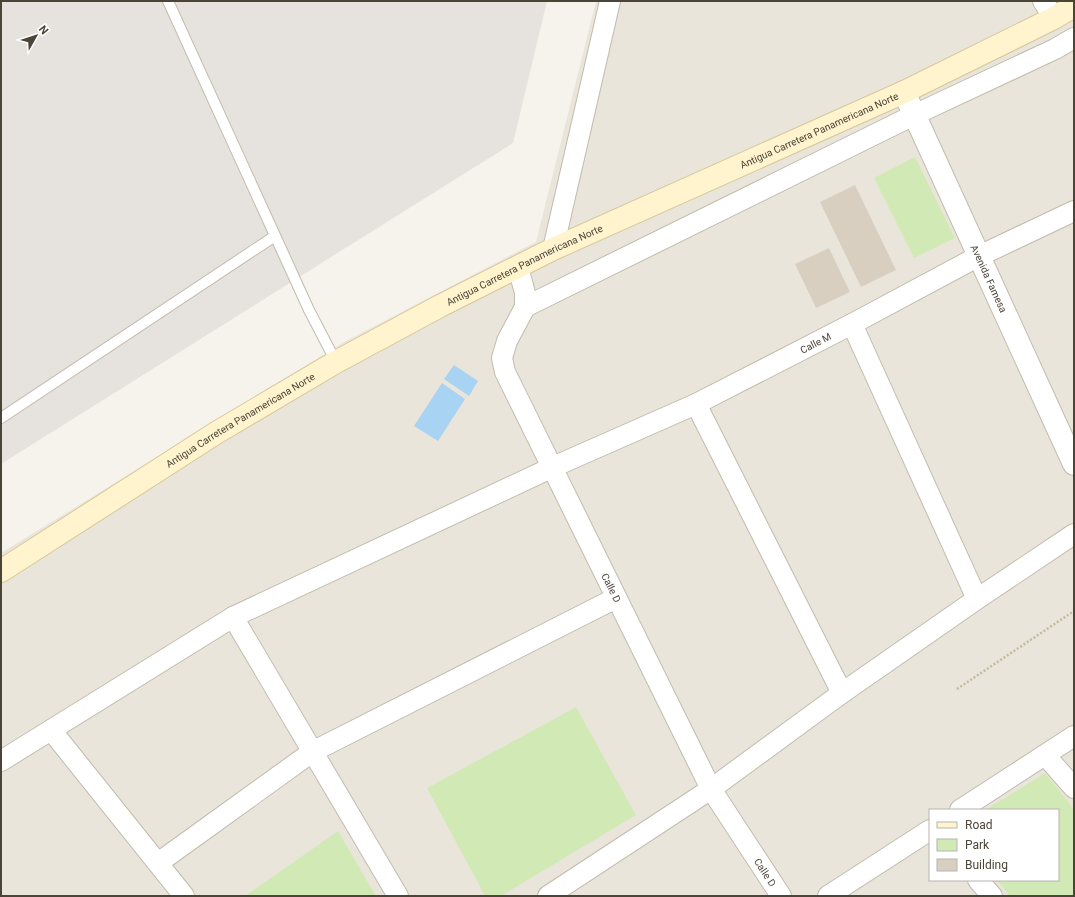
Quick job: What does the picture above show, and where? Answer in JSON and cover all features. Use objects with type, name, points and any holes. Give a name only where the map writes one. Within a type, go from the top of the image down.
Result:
[{"type":"main road","name":"Antigua Carretera Panamericana Norte","points":[[1,571],[216,433],[336,362],[440,306],[552,249],[904,92],[1049,9],[1074,6]]},
{"type":"street","points":[[552,249],[610,1]]},
{"type":"street","points":[[518,267],[525,293],[525,308],[914,115],[1055,49],[1074,38]]},
{"type":"street","name":"Avenida Famesa","points":[[904,92],[1074,464]]},
{"type":"street","name":"Calle M","points":[[1,761],[233,617],[553,467],[696,404],[852,324],[979,256],[1074,211]]},
{"type":"street","name":"Calle D","points":[[525,308],[507,341],[502,358],[505,372],[710,789],[781,896]]},
{"type":"street","points":[[852,324],[977,599]]},
{"type":"street","points":[[696,404],[842,693]]},
{"type":"street","points":[[548,896],[710,789],[842,693],[977,599],[1074,534]]},
{"type":"street","points":[[158,863],[312,752],[616,598]]},
{"type":"street","points":[[233,617],[398,896]]},
{"type":"street","points":[[50,730],[184,896]]},
{"type":"street","points":[[962,809],[1074,736]]},
{"type":"street","points":[[1045,755],[1074,788]]},
{"type":"street","points":[[828,896],[929,831]]},
{"type":"street","points":[[979,881],[992,896]]},
{"type":"lane","points":[[168,1],[309,310],[336,362]]},
{"type":"lane","points":[[1,418],[275,236]]},
{"type":"path","points":[[957,689],[1074,611]]},
{"type":"shaded area","points":[[1,1],[547,1],[513,143],[1,464]]},
{"type":"shaded area","points":[[596,1],[1074,1],[1074,896],[1,896],[1,553],[344,342],[536,242]]},
{"type":"green space","points":[[915,157],[955,238],[914,258],[874,178]]},
{"type":"green space","points":[[576,707],[636,815],[501,896],[485,896],[427,788]]},
{"type":"green space","points":[[1045,773],[1074,809],[1074,896],[1010,896],[998,881],[1059,881],[1059,809],[987,809]]},
{"type":"green space","points":[[338,831],[376,896],[245,896]]},
{"type":"water","points":[[454,365],[478,381],[469,396],[444,379]]},
{"type":"water","points":[[442,383],[465,399],[438,441],[414,426]]},
{"type":"building","points":[[855,185],[896,270],[861,287],[820,202]]},
{"type":"building","points":[[829,248],[850,292],[816,308],[795,264]]}]
